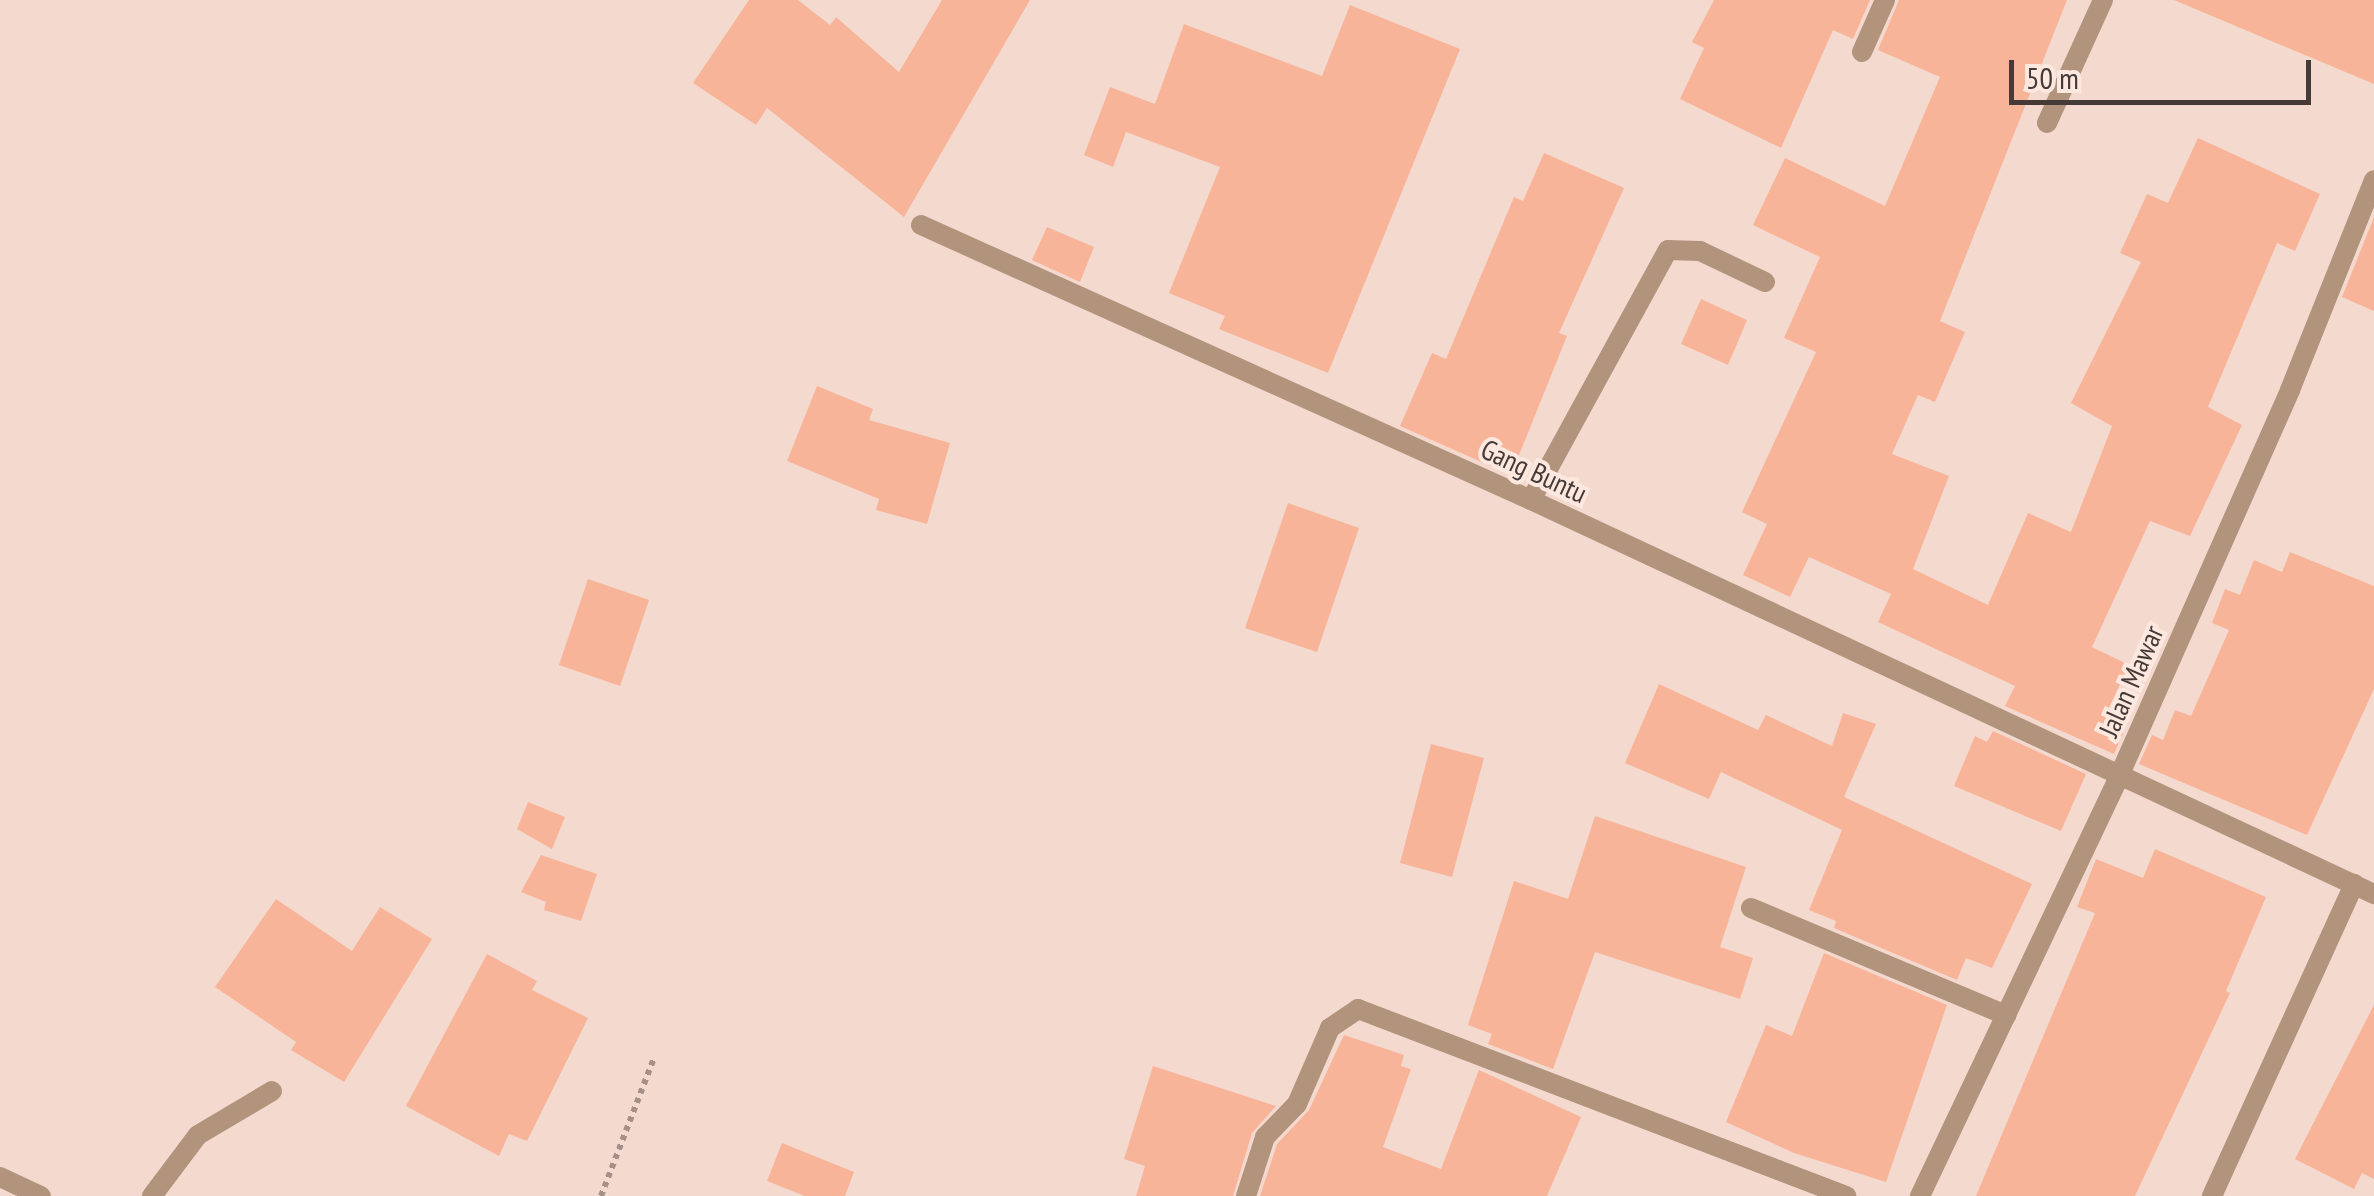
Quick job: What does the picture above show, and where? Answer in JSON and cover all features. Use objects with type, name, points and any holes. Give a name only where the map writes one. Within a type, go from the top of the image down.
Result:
[{"type":"street","points":[[1862,52],[1884,0]]},
{"type":"street","points":[[2047,123],[2103,0]]},
{"type":"street","name":"Jalan Mawar","points":[[1920,1196],[2120,774],[2290,390],[2374,180]]},
{"type":"street","name":"Gang Buntu","points":[[922,225],[1530,500],[2374,894]]},
{"type":"street","points":[[1530,500],[1668,250],[1700,251],[1765,282]]},
{"type":"street","points":[[2212,1196],[2354,884]]},
{"type":"street","points":[[1752,908],[2006,1014]]},
{"type":"street","points":[[1246,1196],[1265,1137],[1296,1104],[1330,1028],[1358,1009],[1846,1196]]},
{"type":"street","points":[[152,1196],[198,1135],[272,1092]]},
{"type":"street","points":[[0,1177],[41,1196]]},
{"type":"path","points":[[602,1196],[654,1058]]},
{"type":"building","points":[[749,0],[798,0],[830,25],[836,17],[899,72],[942,0],[1030,0],[904,217],[767,108],[756,125],[693,83]]},
{"type":"building","points":[[1714,0],[1870,0],[1853,39],[1833,30],[1781,148],[1680,99],[1704,48],[1692,42]]},
{"type":"building","points":[[1899,0],[2067,0],[1940,321],[1965,332],[1935,402],[1918,395],[1892,454],[1949,476],[1913,569],[1988,605],[2028,513],[2071,532],[2112,426],[2071,403],[2141,262],[2120,253],[2147,194],[2168,203],[2198,138],[2320,194],[2295,251],[2277,243],[2208,407],[2242,425],[2190,536],[2150,521],[2092,647],[2129,665],[2107,712],[2128,722],[2114,754],[2005,706],[2015,686],[1878,622],[1891,594],[1809,557],[1790,597],[1743,575],[1767,524],[1742,512],[1816,352],[1784,338],[1820,257],[1753,225],[1785,158],[1885,206],[1940,77],[1878,50]]},
{"type":"building","points":[[2174,0],[2374,0],[2374,84]]},
{"type":"building","points":[[1350,5],[1460,49],[1328,373],[1219,329],[1225,316],[1169,293],[1220,167],[1126,132],[1113,167],[1084,155],[1110,87],[1155,104],[1184,24],[1322,76]]},
{"type":"building","points":[[1544,153],[1624,188],[1559,333],[1567,336],[1511,475],[1400,426],[1432,353],[1446,359],[1514,197],[1523,201]]},
{"type":"building","points":[[2374,217],[2374,311],[2342,297]]},
{"type":"building","points":[[1047,227],[1094,247],[1080,282],[1032,260]]},
{"type":"building","points":[[1701,299],[1747,320],[1728,365],[1681,344]]},
{"type":"building","points":[[817,386],[873,409],[869,420],[950,443],[927,524],[876,510],[879,499],[787,461]]},
{"type":"building","points":[[1288,503],[1359,528],[1317,652],[1245,628]]},
{"type":"building","points":[[2290,552],[2374,586],[2374,689],[2307,835],[2139,764],[2152,735],[2163,740],[2175,710],[2191,716],[2229,630],[2212,623],[2225,589],[2240,595],[2254,560],[2282,572]]},
{"type":"building","points":[[588,579],[649,600],[620,686],[559,665]]},
{"type":"building","points":[[1659,684],[1758,730],[1766,715],[1832,746],[1843,713],[1876,724],[1844,797],[2032,884],[1992,968],[1966,958],[1957,980],[1834,928],[1836,921],[1809,910],[1842,830],[1721,772],[1709,799],[1625,763]]},
{"type":"building","points":[[1993,731],[2086,774],[2061,831],[1954,786],[1975,736],[1987,742]]},
{"type":"building","points":[[1431,744],[1484,758],[1452,877],[1400,863]]},
{"type":"building","points":[[528,802],[565,817],[552,849],[517,829]]},
{"type":"building","points":[[1595,816],[1746,867],[1720,947],[1753,958],[1740,999],[1595,952],[1553,1069],[1488,1044],[1492,1034],[1468,1025],[1514,881],[1568,899]]},
{"type":"building","points":[[2155,849],[2266,897],[2226,991],[2230,993],[2135,1196],[1976,1196],[2095,913],[2077,907],[2096,859],[2143,878]]},
{"type":"building","points":[[541,855],[597,874],[581,921],[544,910],[546,902],[521,892]]},
{"type":"building","points":[[276,899],[352,951],[380,907],[432,939],[344,1082],[291,1050],[296,1042],[215,987]]},
{"type":"building","points":[[1824,953],[1947,1005],[1886,1182],[1794,1153],[1726,1122],[1766,1025],[1792,1036]]},
{"type":"building","points":[[487,954],[537,981],[532,990],[588,1018],[527,1141],[509,1134],[499,1156],[406,1106]]},
{"type":"building","points":[[2374,1005],[2374,1179],[2362,1173],[2354,1189],[2295,1159]]},
{"type":"building","points":[[1344,1035],[1404,1055],[1401,1066],[1411,1069],[1383,1147],[1441,1169],[1479,1070],[1581,1117],[1547,1196],[1260,1196],[1277,1144],[1309,1110]]},
{"type":"building","points":[[1153,1066],[1276,1106],[1252,1133],[1233,1196],[1136,1196],[1145,1166],[1124,1159]]},
{"type":"building","points":[[782,1143],[854,1172],[845,1196],[805,1196],[767,1181]]}]
